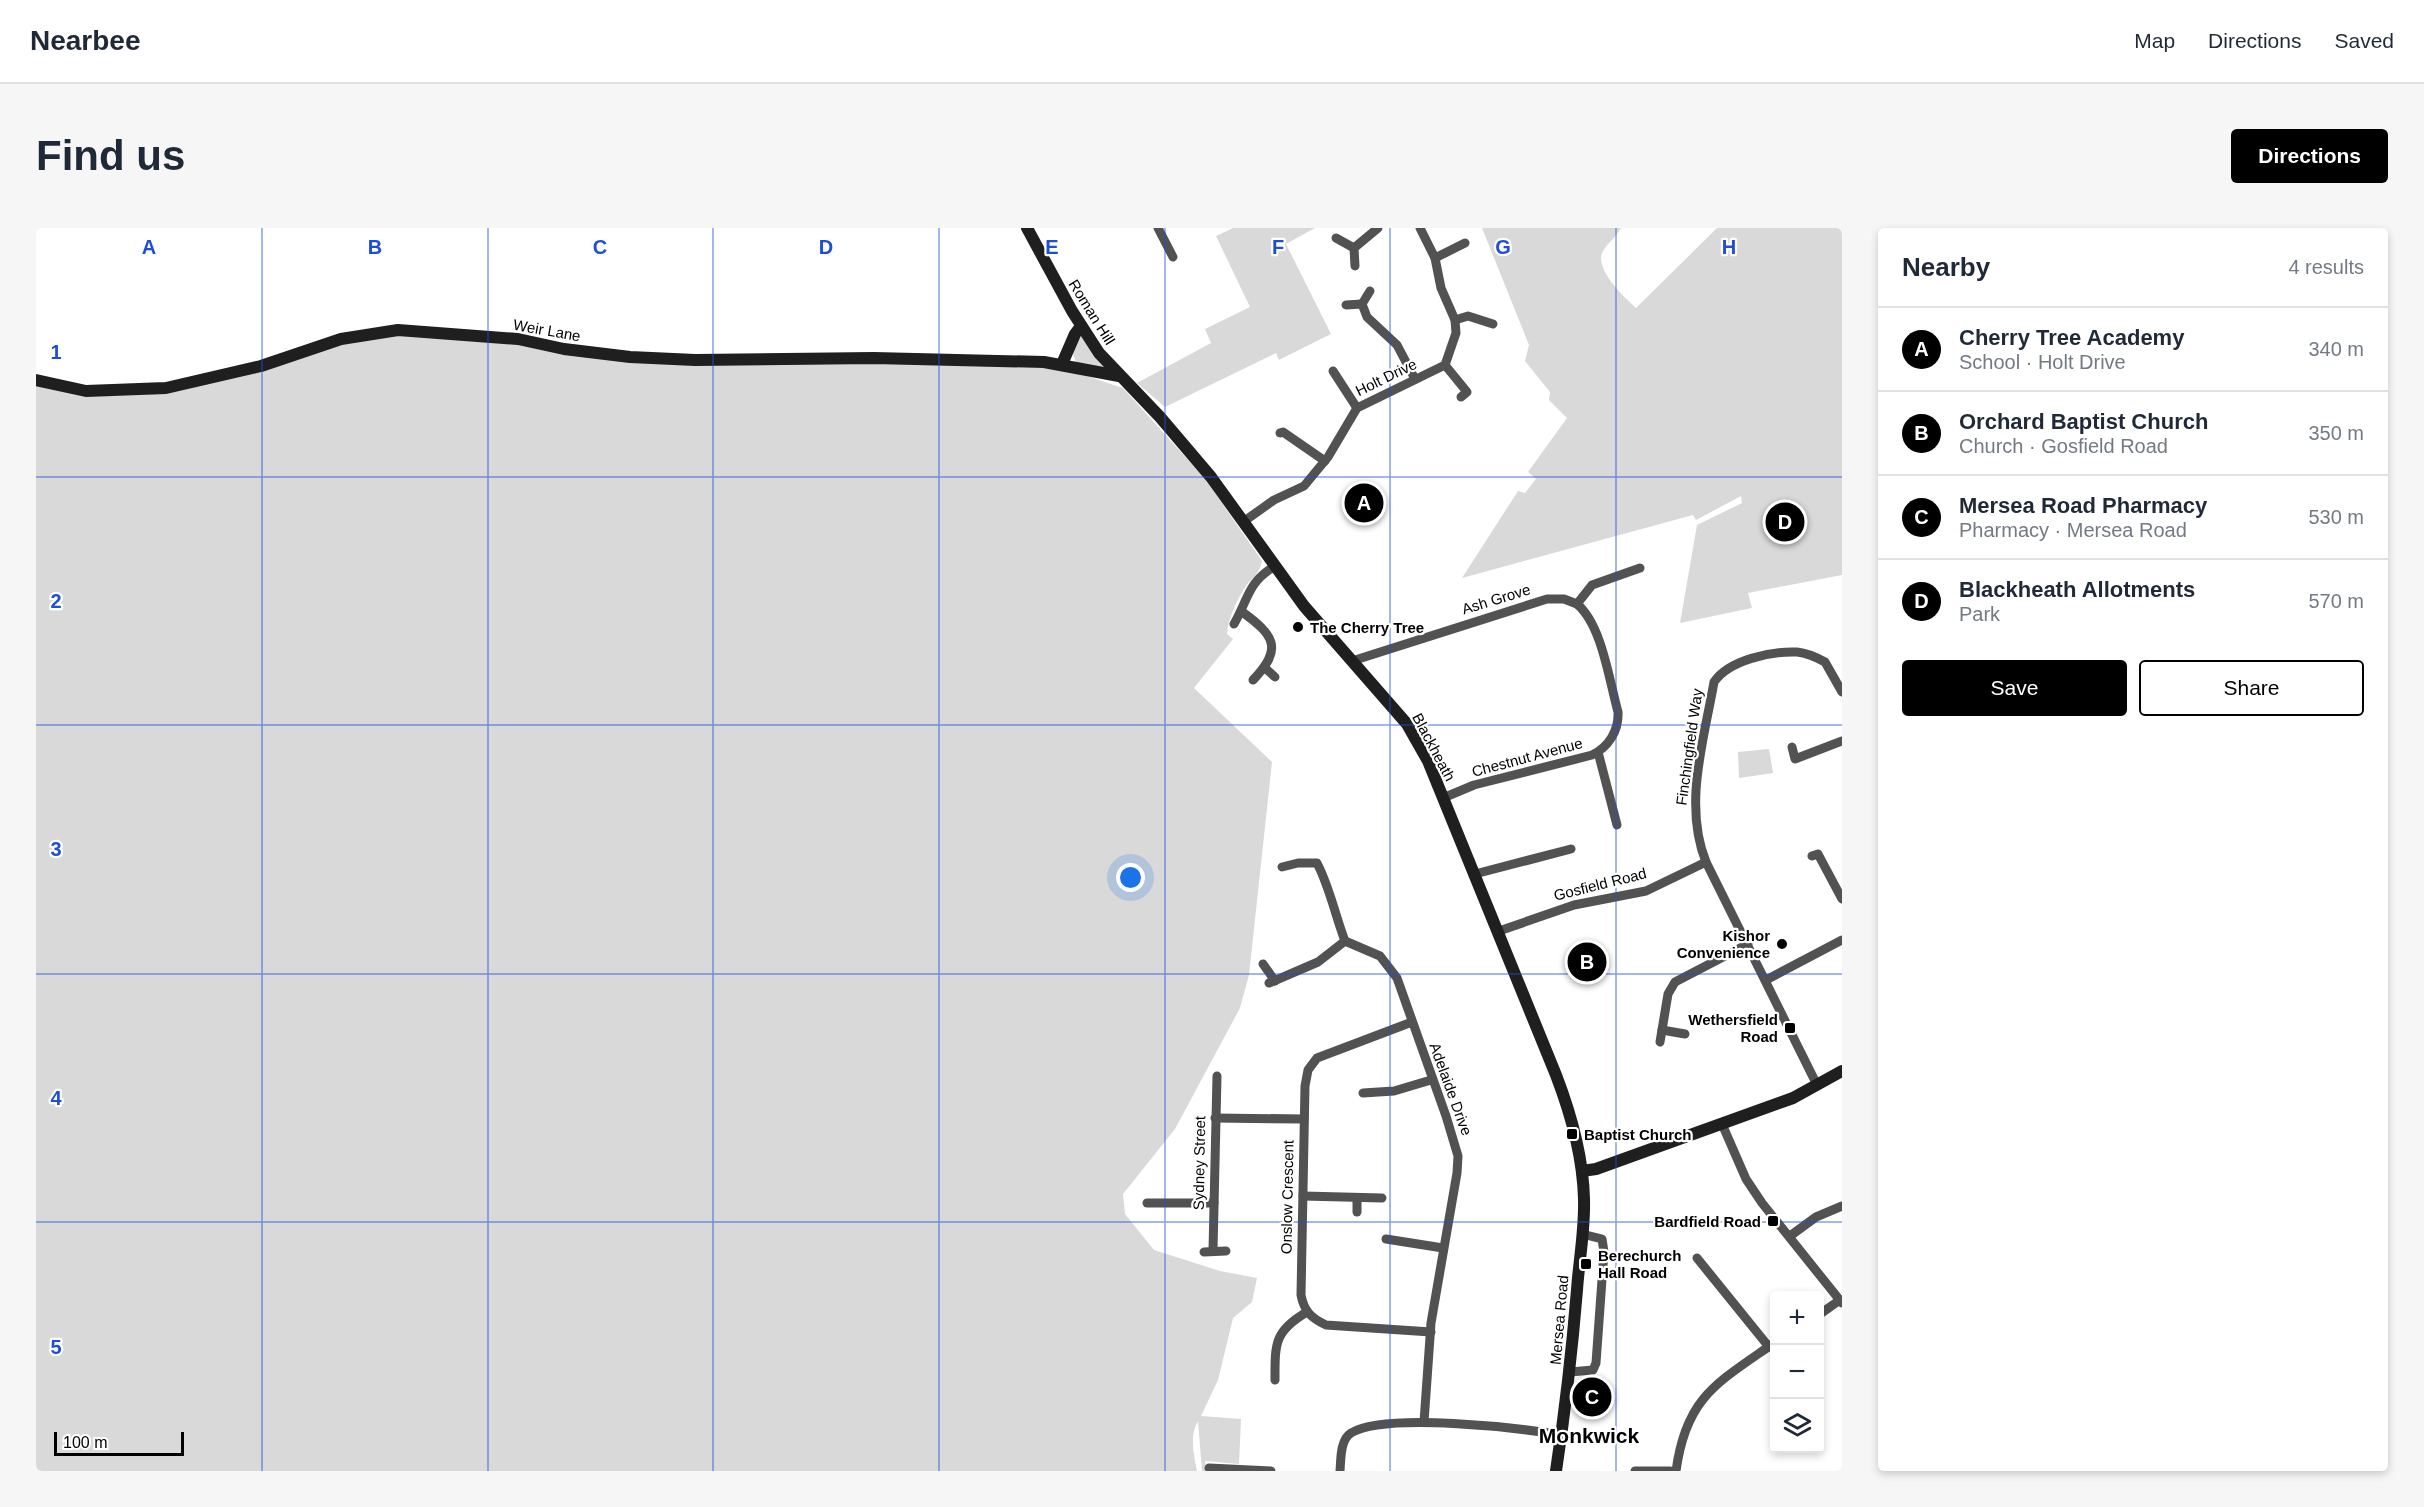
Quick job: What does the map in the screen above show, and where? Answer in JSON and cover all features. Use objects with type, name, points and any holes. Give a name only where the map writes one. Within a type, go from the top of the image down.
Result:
[{"type":"main road","name":"Roman Hill","points":[[1027,228],[1081,326],[1119,376]]},
{"type":"main road","points":[[1062,364],[1081,326]]},
{"type":"main road","name":"Weir Lane","points":[[36,380],[87,391],[166,388],[261,366],[341,339],[398,330],[518,339],[564,349],[630,357],[695,360],[874,358],[1062,364],[1119,376]]},
{"type":"main road","name":"Blackheath","points":[[1119,376],[1160,417],[1211,477],[1304,606],[1407,724],[1428,761],[1563,1093],[1581,1172]]},
{"type":"main road","points":[[1581,1172],[1596,1169],[1722,1124],[1817,1085],[1842,1071]]},
{"type":"main road","name":"Mersea Road","points":[[1556,1471],[1570,1372],[1582,1234],[1581,1172]]},
{"type":"street","points":[[1158,228],[1173,257]]},
{"type":"street","points":[[1354,248],[1378,228]]},
{"type":"street","points":[[1420,228],[1435,258],[1441,288],[1455,320],[1456,333],[1445,365],[1467,392],[1461,397]]},
{"type":"street","points":[[1336,238],[1354,248]]},
{"type":"street","points":[[1435,258],[1466,243]]},
{"type":"street","points":[[1354,248],[1355,266]]},
{"type":"street","points":[[1370,291],[1362,304],[1366,317],[1397,345],[1415,379]]},
{"type":"street","points":[[1346,305],[1362,304]]},
{"type":"street","points":[[1455,320],[1468,316],[1493,324]]},
{"type":"street","name":"Holt Drive","points":[[1243,522],[1274,500],[1304,486],[1325,461],[1357,408],[1445,365]]},
{"type":"street","points":[[1333,371],[1357,408]]},
{"type":"street","points":[[1284,431],[1325,461]]},
{"type":"street","points":[[1234,624],[1248,590],[1262,574],[1275,566]]},
{"type":"street","points":[[1577,604],[1592,585],[1640,568]]},
{"type":"street","name":"Ash Grove","points":[[1352,661],[1547,599],[1564,598],[1577,604]]},
{"type":"street","name":"Chestnut Avenue","points":[[1443,798],[1474,785],[1598,752],[1607,744],[1618,724],[1618,712],[1595,629],[1585,610],[1577,604]]},
{"type":"street","points":[[1241,610],[1264,628],[1270,636],[1272,652],[1265,668],[1253,680]]},
{"type":"street","name":"Finchingfield Way","points":[[1706,862],[1695,827],[1695,803],[1714,682],[1720,672],[1746,661],[1799,652],[1825,662],[1842,692]]},
{"type":"street","points":[[1265,668],[1275,677]]},
{"type":"street","points":[[1792,747],[1796,764],[1842,741]]},
{"type":"street","points":[[1598,752],[1610,815],[1617,825]]},
{"type":"street","points":[[1475,874],[1571,849]]},
{"type":"street","points":[[1812,856],[1818,854],[1842,899]]},
{"type":"street","points":[[1706,862],[1817,1085]]},
{"type":"street","name":"Gosfield Road","points":[[1499,931],[1574,905],[1646,891],[1706,862]]},
{"type":"street","points":[[1263,964],[1272,982],[1324,959],[1346,941],[1332,909],[1328,883],[1317,863],[1288,868]]},
{"type":"street","points":[[1766,980],[1842,940]]},
{"type":"street","name":"Adelaide Drive","points":[[1346,941],[1380,956],[1397,978],[1458,1156],[1431,1332],[1424,1422]]},
{"type":"street","points":[[1660,1042],[1668,994],[1675,982],[1748,944]]},
{"type":"street","name":"Onslow Crescent","points":[[1307,1312],[1301,1295],[1304,1197],[1303,1119],[1306,1077],[1317,1058],[1412,1022]]},
{"type":"street","points":[[1662,1030],[1685,1034]]},
{"type":"street","name":"Sydney Street","points":[[1217,1076],[1214,1203],[1208,1251],[1226,1251]]},
{"type":"street","points":[[1363,1093],[1394,1091],[1431,1080]]},
{"type":"street","points":[[1215,1118],[1303,1119]]},
{"type":"street","points":[[1722,1124],[1746,1179],[1762,1203],[1841,1301],[1824,1312]]},
{"type":"street","points":[[1155,1191],[1151,1203],[1214,1203]]},
{"type":"street","points":[[1304,1197],[1382,1198]]},
{"type":"street","points":[[1357,1198],[1357,1212]]},
{"type":"street","points":[[1790,1236],[1816,1217],[1842,1206]]},
{"type":"street","points":[[1570,1372],[1593,1370],[1596,1363],[1604,1252],[1602,1239],[1582,1234]]},
{"type":"street","points":[[1389,1244],[1443,1248]]},
{"type":"street","points":[[1699,1264],[1770,1343]]},
{"type":"street","points":[[1275,1380],[1276,1345],[1281,1331],[1307,1312],[1314,1320],[1346,1329],[1431,1332]]},
{"type":"street","points":[[1676,1471],[1687,1423],[1699,1401],[1732,1372],[1770,1346]]},
{"type":"street","points":[[1263,1364],[1275,1364]]},
{"type":"street","points":[[1340,1471],[1343,1441],[1350,1433],[1375,1424],[1424,1422],[1562,1435]]},
{"type":"street","points":[[1215,1469],[1271,1471]]},
{"type":"street","points":[[1635,1471],[1670,1471]]},
{"type":"shaded area","points":[[1233,228],[1315,228],[1286,244],[1331,334],[1279,360],[1276,353],[1165,407],[1137,383],[1211,343],[1205,329],[1250,307],[1216,236]]},
{"type":"shaded area","points":[[1482,228],[1621,228],[1603,251],[1602,266],[1611,282],[1636,308],[1717,228],[1842,228],[1842,575],[1748,593],[1752,608],[1680,623],[1697,525],[1742,503],[1741,496],[1696,520],[1693,515],[1462,578],[1518,491],[1525,493],[1536,479],[1528,472],[1567,418],[1549,400],[1550,392],[1525,361],[1529,345]]},
{"type":"shaded area","points":[[398,330],[630,357],[1044,362],[1123,388],[1206,480],[1262,561],[1233,611],[1227,634],[1233,639],[1194,688],[1272,762],[1249,975],[1240,1008],[1175,1129],[1123,1194],[1125,1214],[1154,1250],[1220,1271],[1257,1278],[1252,1302],[1233,1318],[1218,1380],[1201,1416],[1241,1419],[1239,1464],[1205,1461],[1207,1471],[1202,1471],[1198,1421],[1193,1439],[1197,1471],[36,1471],[36,380],[86,391],[166,388]]},
{"type":"shaded area","points":[[1081,336],[1107,370],[1077,363],[1073,349]]},
{"type":"shaded area","points":[[1769,749],[1773,773],[1739,778],[1738,752]]},
{"type":"place","name":"Cherry Tree Academy","points":[[1364,503]]},
{"type":"place","name":"Blackheath Allotments","points":[[1785,522]]},
{"type":"place","name":"The Cherry Tree","points":[[1298,627]]},
{"type":"place","name":"Kishor Convenience","points":[[1782,944]]},
{"type":"place","name":"Orchard Baptist Church","points":[[1587,962]]},
{"type":"place","name":"Wethersfield Road","points":[[1790,1028]]},
{"type":"place","name":"Baptist Church","points":[[1572,1134]]},
{"type":"place","name":"Bardfield Road","points":[[1773,1221]]},
{"type":"place","name":"Berechurch Hall Road","points":[[1586,1264]]},
{"type":"place","name":"Mersea Road Pharmacy","points":[[1592,1397]]},
{"type":"district","name":"Monkwick","points":[[1589,1435]]}]
